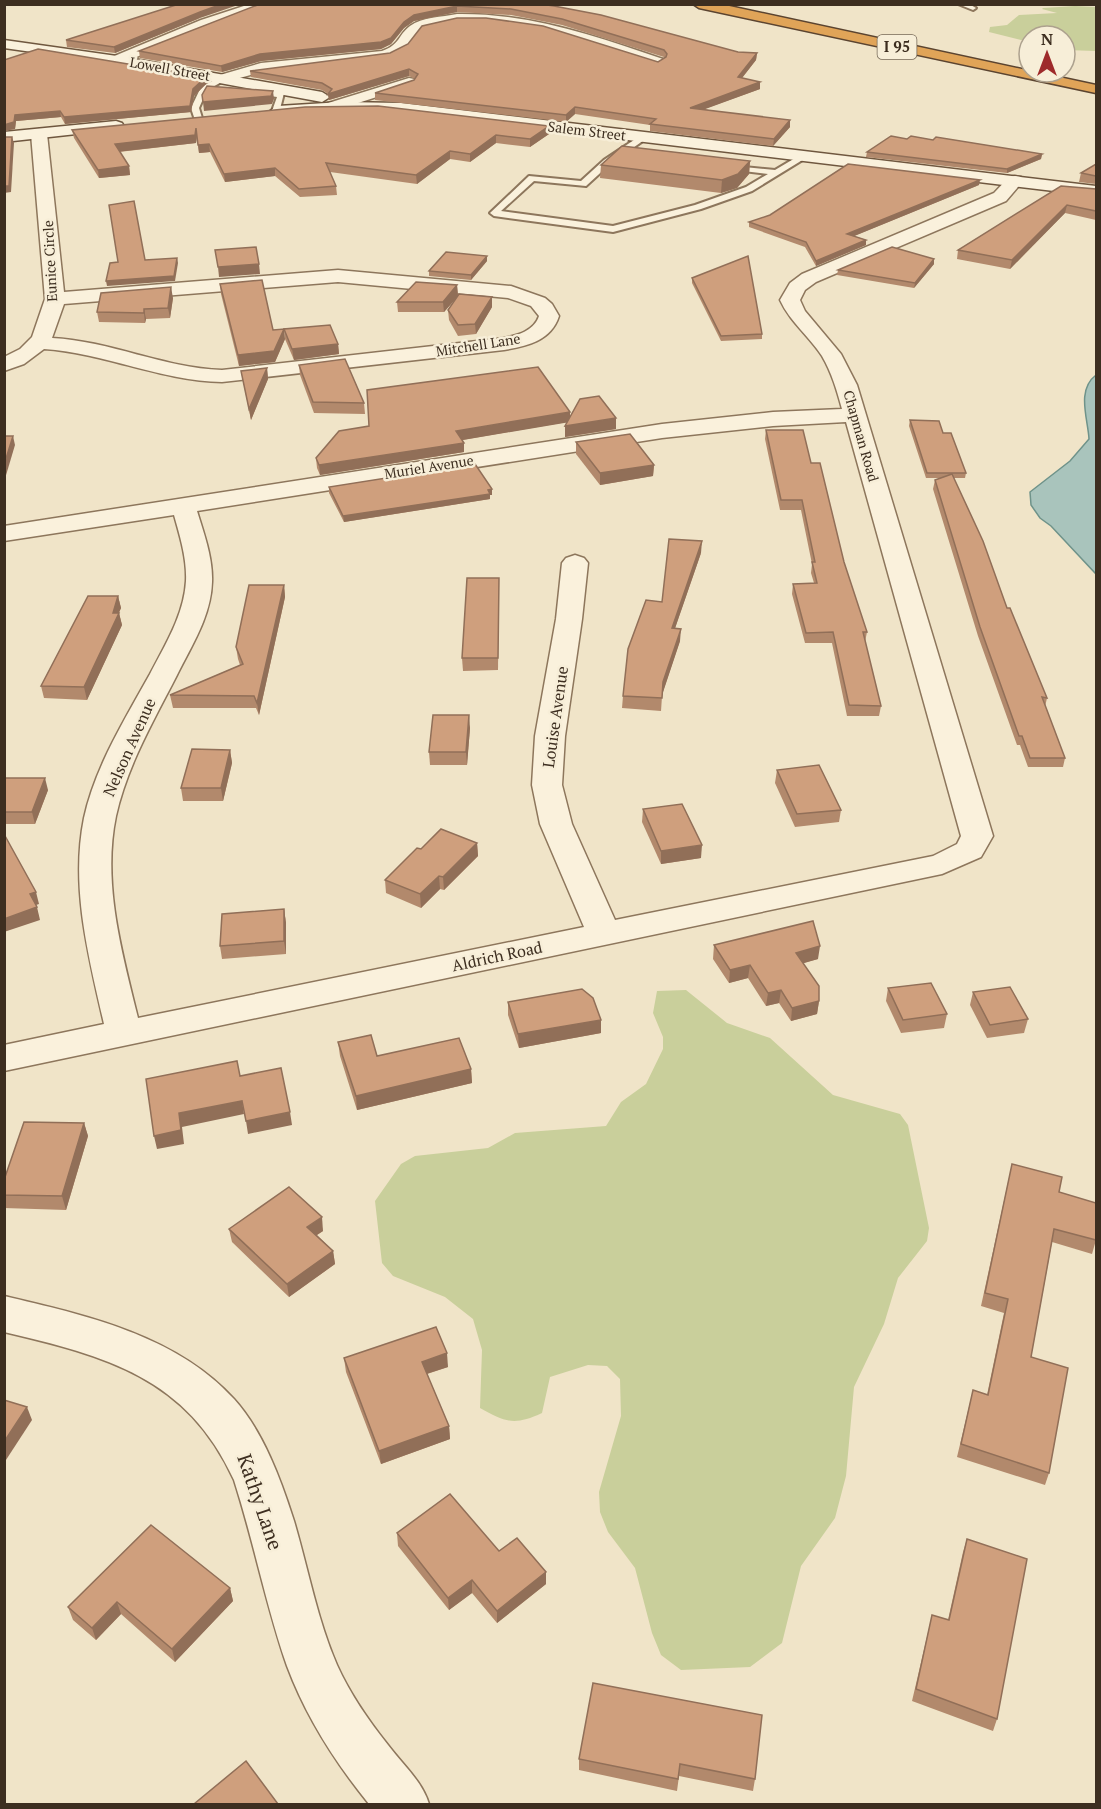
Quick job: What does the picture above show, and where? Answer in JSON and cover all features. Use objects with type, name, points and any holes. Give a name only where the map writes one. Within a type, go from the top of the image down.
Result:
[{"type":"highway","name":"I 95","points":[[699,4],[1096,89]]},
{"type":"highway","name":"I 95","points":[[756,4],[1017,59]]},
{"type":"highway","points":[[1077,71],[1096,75]]},
{"type":"street","points":[[117,60],[206,23],[265,4]]},
{"type":"street","points":[[225,84],[264,65],[339,61],[374,56],[398,49],[404,44],[409,32],[423,25],[464,19],[501,20],[534,25],[658,62]]},
{"type":"street","name":"Lowell Street","points":[[4,44],[117,60],[225,84],[274,87],[316,94],[326,100],[330,107]]},
{"type":"street","points":[[330,107],[409,82]]},
{"type":"street","name":"Salem Street","points":[[271,111],[330,107],[401,108],[1096,191]]},
{"type":"street","points":[[178,120],[204,118]]},
{"type":"street","points":[[4,137],[135,124]]},
{"type":"street","name":"Eunice Circle","points":[[39,134],[55,299],[50,324],[41,343]]},
{"type":"street","name":"Chapman Road","points":[[977,836],[846,385],[835,360],[792,307],[790,300],[794,291],[824,271],[1000,197],[1015,181]]},
{"type":"street","name":"Mitchell Lane","points":[[41,343],[79,346],[191,375],[222,376],[504,344],[535,334],[546,326],[549,316],[538,302],[511,292],[345,276],[55,299]]},
{"type":"street","points":[[4,365],[27,354],[41,343]]},
{"type":"street","name":"Muriel Avenue","points":[[4,534],[662,431],[773,418],[855,415]]},
{"type":"street","name":"Nelson Avenue","points":[[124,1033],[100,915],[96,883],[98,840],[104,803],[114,773],[181,641],[196,598],[199,582],[197,554],[183,506]]},
{"type":"street","name":"Louise Avenue","points":[[575,563],[566,639],[549,736],[547,785],[556,824],[604,934]]},
{"type":"street","name":"Aldrich Road","points":[[4,1058],[942,864],[970,850],[977,836]]},
{"type":"street","name":"Kathy Lane","points":[[4,1314],[112,1342],[161,1366],[195,1390],[225,1421],[245,1450],[260,1490],[294,1613],[314,1669],[339,1720],[372,1769],[403,1804]]},
{"type":"lane","points":[[962,4],[974,8]]},
{"type":"lane","points":[[204,118],[195,108],[204,88],[225,84]]},
{"type":"lane","points":[[260,92],[274,87]]},
{"type":"lane","points":[[237,90],[281,95],[271,111]]},
{"type":"lane","points":[[643,138],[607,162],[583,184],[532,178],[494,213],[613,229],[698,207],[749,189],[805,156]]},
{"type":"lane","points":[[620,154],[631,156]]},
{"type":"lane","points":[[720,166],[776,173]]},
{"type":"green space","points":[[1096,7],[1096,51],[1077,50],[1077,24],[1017,24],[1017,39],[989,32],[990,27],[1007,25],[1019,15],[1057,13],[1043,8]]},
{"type":"green space","points":[[686,990],[727,1023],[770,1038],[833,1095],[900,1114],[908,1125],[929,1228],[927,1241],[898,1278],[884,1324],[854,1387],[846,1476],[835,1518],[801,1566],[782,1643],[750,1667],[681,1670],[661,1655],[652,1633],[635,1568],[608,1532],[600,1512],[599,1492],[621,1416],[620,1379],[607,1366],[588,1365],[550,1377],[542,1413],[524,1420],[510,1421],[496,1417],[480,1408],[482,1350],[473,1319],[445,1297],[393,1276],[382,1263],[375,1201],[401,1164],[415,1156],[488,1148],[515,1133],[606,1126],[621,1102],[646,1084],[663,1049],[663,1037],[653,1013],[657,991]]},
{"type":"water","points":[[1096,375],[1096,574],[1051,526],[1040,518],[1031,505],[1030,492],[1070,461],[1089,439],[1085,397],[1090,381]]},
{"type":"building","points":[[179,4],[222,4],[114,47],[66,40]]},
{"type":"building","points":[[260,4],[540,4],[601,15],[738,52],[757,53],[738,77],[760,82],[690,108],[790,120],[774,139],[650,124],[656,119],[575,107],[566,115],[375,93],[414,80],[418,74],[409,69],[328,94],[332,89],[322,83],[250,71],[390,53],[408,44],[422,26],[457,18],[486,18],[543,26],[658,62],[667,54],[664,50],[562,19],[511,9],[457,6],[414,15],[404,22],[391,38],[381,42],[260,54],[221,66],[139,51]]},
{"type":"building","points":[[38,49],[206,77],[193,89],[190,106],[64,117],[60,111],[15,115],[14,122],[4,125],[4,60]]},
{"type":"building","points":[[207,86],[273,91],[271,96],[203,102],[202,95]]},
{"type":"building","points":[[378,106],[549,126],[530,139],[496,135],[470,154],[450,151],[416,175],[326,163],[336,186],[299,189],[275,168],[224,174],[209,144],[198,145],[196,128],[195,135],[115,144],[129,166],[98,170],[72,130],[305,107]]},
{"type":"building","points":[[891,136],[907,139],[911,136],[933,140],[936,137],[1042,154],[1007,169],[867,152]]},
{"type":"building","points":[[4,137],[12,137],[9,186],[4,186]]},
{"type":"building","points":[[622,146],[750,161],[738,174],[722,180],[601,165]]},
{"type":"building","points":[[848,164],[980,180],[847,234],[866,240],[816,261],[806,242],[749,222],[770,215]]},
{"type":"building","points":[[1096,164],[1096,176],[1081,173]]},
{"type":"building","points":[[1061,186],[1096,189],[1096,211],[1067,205],[1012,260],[958,250]]},
{"type":"building","points":[[134,201],[145,260],[177,258],[174,276],[106,281],[110,263],[118,262],[109,205]]},
{"type":"building","points":[[256,247],[259,264],[218,267],[215,250]]},
{"type":"building","points":[[892,247],[934,259],[915,283],[838,270]]},
{"type":"building","points":[[446,252],[487,256],[471,275],[429,271]]},
{"type":"building","points":[[748,256],[762,334],[721,336],[692,278]]},
{"type":"building","points":[[262,280],[273,330],[284,329],[274,351],[238,355],[220,284]]},
{"type":"building","points":[[416,282],[457,285],[443,302],[397,302]]},
{"type":"building","points":[[171,287],[168,308],[144,309],[144,313],[97,312],[101,293]]},
{"type":"building","points":[[459,294],[492,297],[475,324],[458,325],[448,310]]},
{"type":"building","points":[[330,325],[338,344],[292,349],[284,329]]},
{"type":"building","points":[[345,359],[364,403],[313,402],[299,365]]},
{"type":"building","points":[[538,367],[570,412],[456,431],[464,443],[319,465],[316,458],[339,431],[369,426],[367,390]]},
{"type":"building","points":[[267,368],[249,409],[241,371]]},
{"type":"building","points":[[599,396],[616,418],[565,426],[580,399]]},
{"type":"building","points":[[910,420],[939,421],[943,433],[951,433],[966,473],[927,473]]},
{"type":"building","points":[[766,430],[803,430],[811,463],[820,463],[844,562],[867,632],[863,632],[881,706],[849,705],[833,632],[806,633],[793,584],[817,583],[812,562],[815,562],[802,500],[781,500]]},
{"type":"building","points":[[630,434],[654,465],[600,473],[576,442]]},
{"type":"building","points":[[4,436],[13,436],[4,465]]},
{"type":"building","points":[[475,464],[492,489],[488,490],[490,494],[343,516],[329,487]]},
{"type":"building","points":[[952,474],[983,541],[1007,608],[1010,608],[1047,698],[1042,697],[1065,758],[1030,758],[1022,736],[1019,736],[980,627],[935,480]]},
{"type":"building","points":[[669,539],[702,541],[672,628],[681,629],[663,682],[662,698],[623,696],[628,649],[646,600],[662,602]]},
{"type":"building","points":[[467,578],[499,578],[498,658],[462,658]]},
{"type":"building","points":[[249,585],[284,585],[257,703],[254,696],[170,695],[243,664],[236,647]]},
{"type":"building","points":[[88,596],[118,596],[113,613],[119,613],[84,687],[41,686]]},
{"type":"building","points":[[433,715],[469,715],[466,752],[429,752]]},
{"type":"building","points":[[192,749],[230,750],[221,788],[181,788]]},
{"type":"building","points":[[819,765],[841,810],[797,814],[777,770]]},
{"type":"building","points":[[5,778],[45,778],[32,812],[4,812]]},
{"type":"building","points":[[682,804],[702,845],[661,851],[643,809]]},
{"type":"building","points":[[441,829],[477,843],[443,877],[439,876],[420,894],[385,880],[417,848],[421,849]]},
{"type":"building","points":[[4,834],[36,892],[30,894],[37,907],[4,919]]},
{"type":"building","points":[[284,909],[284,941],[220,946],[222,914]]},
{"type":"building","points":[[813,921],[820,946],[796,953],[819,986],[819,1001],[792,1008],[781,990],[768,993],[750,965],[730,970],[714,945]]},
{"type":"building","points":[[931,983],[947,1014],[903,1020],[888,988]]},
{"type":"building","points":[[1010,987],[1028,1019],[990,1025],[973,992]]},
{"type":"building","points":[[582,989],[593,998],[601,1020],[518,1034],[508,1002]]},
{"type":"building","points":[[371,1035],[377,1056],[459,1038],[471,1069],[356,1096],[338,1042]]},
{"type":"building","points":[[237,1061],[240,1076],[281,1068],[290,1112],[246,1121],[242,1101],[179,1113],[181,1130],[154,1136],[146,1079]]},
{"type":"building","points":[[24,1122],[84,1123],[62,1196],[4,1195],[4,1180]]},
{"type":"building","points":[[1012,1164],[1062,1177],[1059,1192],[1096,1203],[1096,1240],[1054,1229],[1031,1357],[1068,1368],[1049,1473],[961,1444],[973,1390],[988,1395],[1008,1299],[985,1293]]},
{"type":"building","points":[[289,1187],[322,1217],[307,1227],[333,1251],[287,1284],[229,1229]]},
{"type":"building","points":[[436,1327],[447,1353],[422,1362],[449,1426],[379,1451],[344,1358]]},
{"type":"building","points":[[4,1400],[27,1407],[4,1442]]},
{"type":"building","points":[[450,1494],[499,1551],[517,1538],[546,1572],[497,1611],[472,1580],[448,1598],[397,1533]]},
{"type":"building","points":[[151,1525],[230,1588],[172,1649],[117,1602],[92,1628],[68,1607]]},
{"type":"building","points":[[967,1539],[1027,1559],[997,1719],[916,1689],[932,1615],[949,1620]]},
{"type":"building","points":[[593,1683],[762,1715],[755,1779],[680,1764],[678,1779],[579,1759]]},
{"type":"building","points":[[246,1761],[278,1804],[194,1804]]}]
